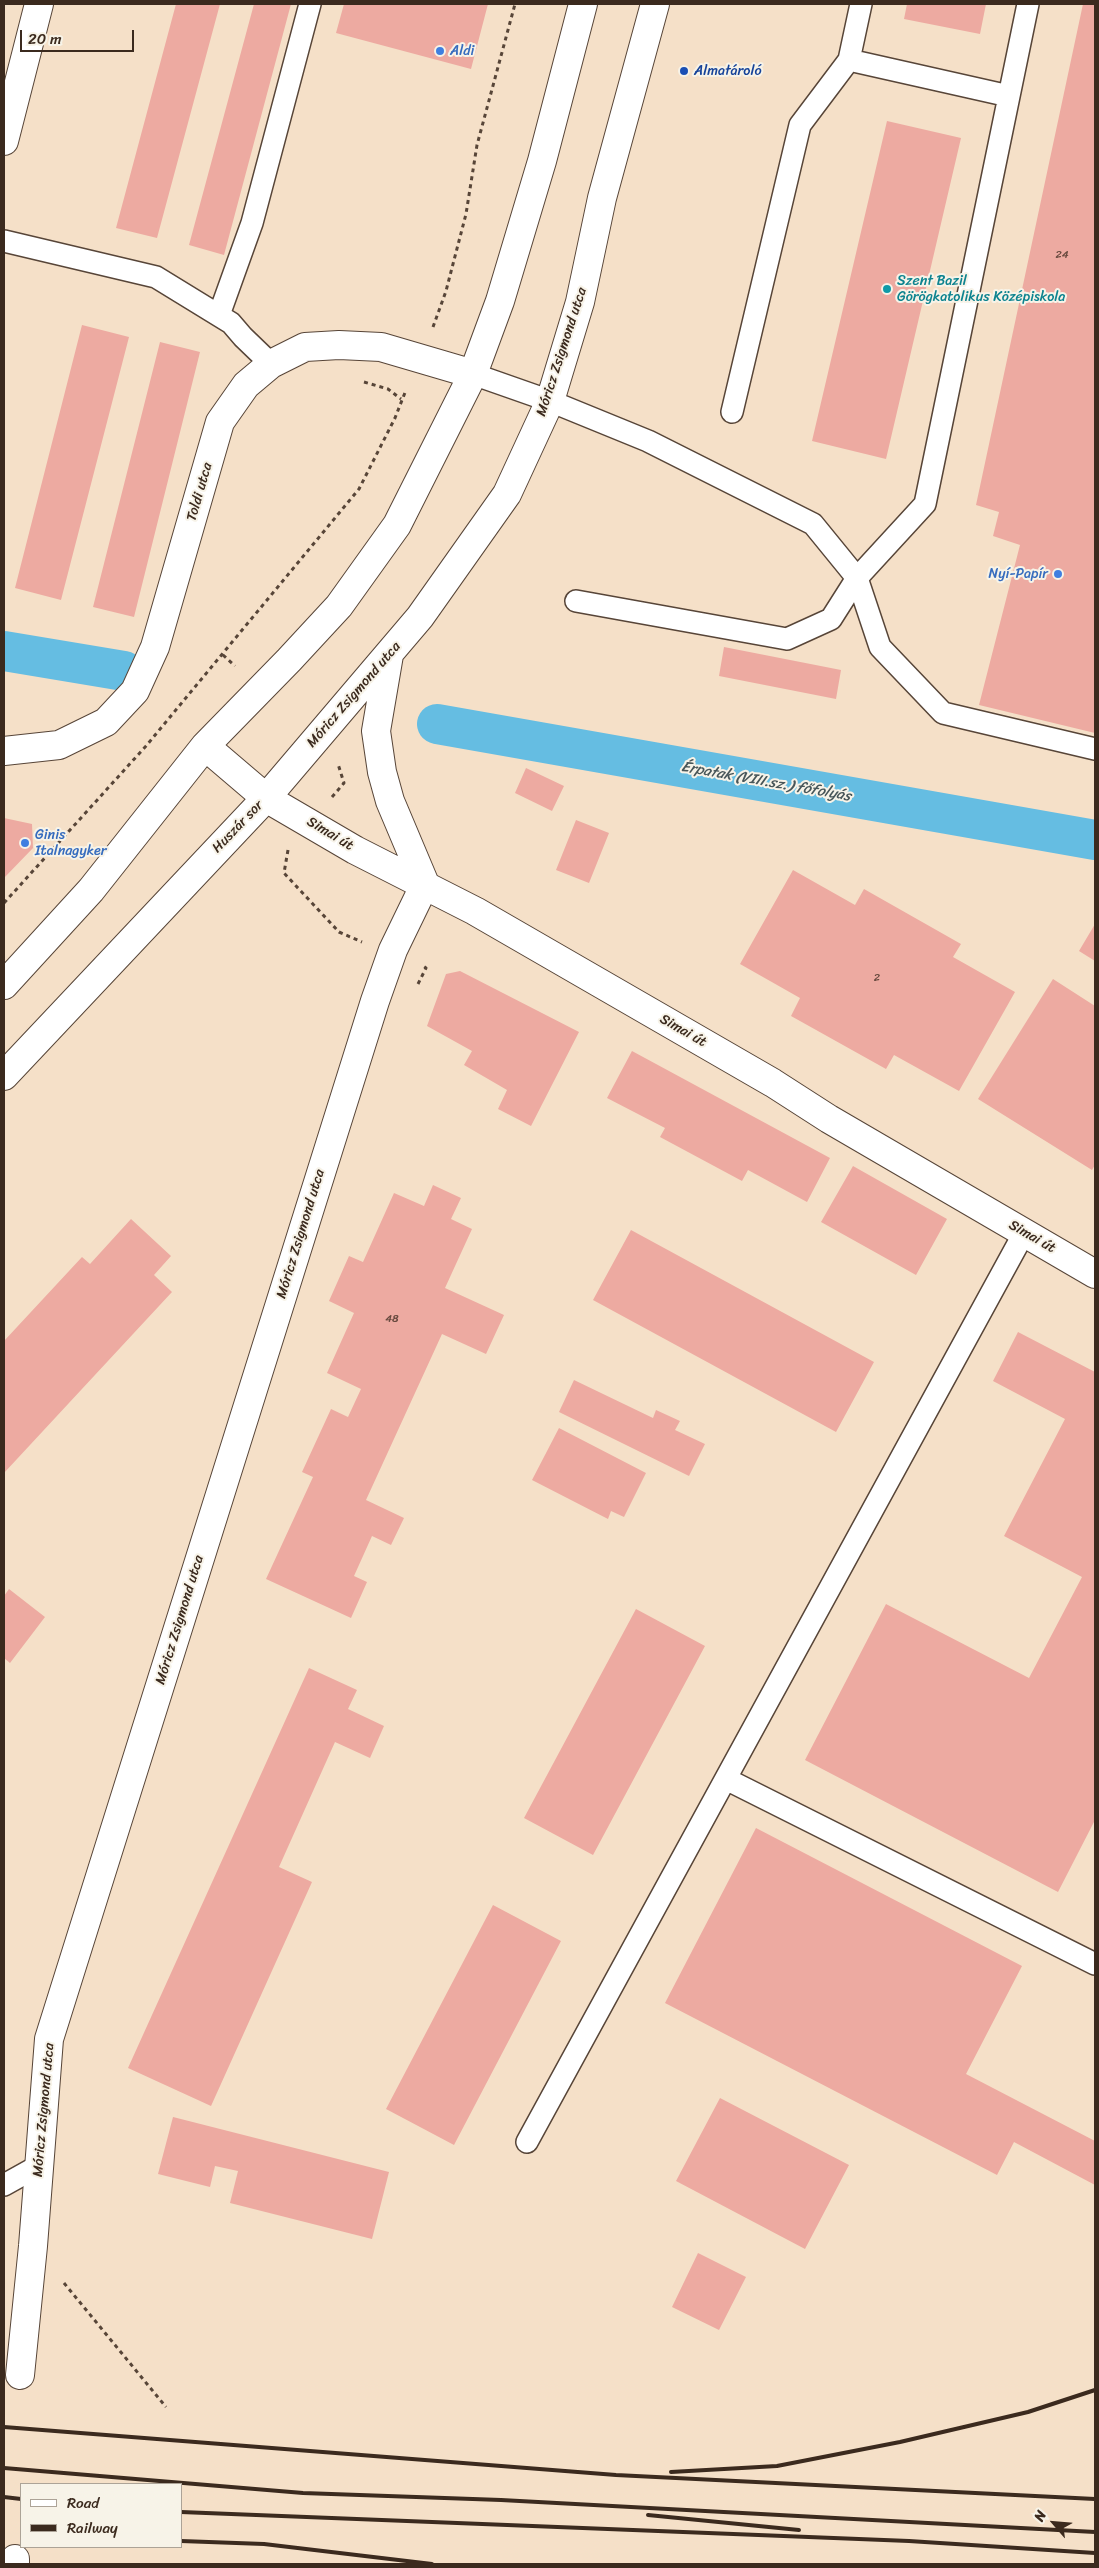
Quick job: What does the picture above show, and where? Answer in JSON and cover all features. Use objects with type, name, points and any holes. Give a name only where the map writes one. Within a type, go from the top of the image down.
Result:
[{"type":"main road","points":[[4,142],[40,4]]},
{"type":"main road","points":[[4,985],[91,890],[205,746],[339,606],[397,525],[473,374],[511,268],[542,161],[583,4]]},
{"type":"main road","name":"Móricz Zsigmond utca","points":[[266,798],[431,602],[507,494],[550,401],[580,302],[602,198],[654,4]]},
{"type":"main road","name":"Toldi utca","points":[[4,751],[59,745],[106,722],[136,692],[156,647],[220,422],[246,385],[271,364],[305,347],[339,345],[381,347],[473,374]]},
{"type":"main road","points":[[389,654],[376,731],[382,772],[390,801],[424,884]]},
{"type":"main road","name":"Huszár sor","points":[[4,1076],[266,798],[205,746]]},
{"type":"main road","name":"Simai út","points":[[266,798],[355,850],[424,884],[773,1083],[829,1118],[1095,1274]]},
{"type":"main road","name":"Móricz Zsigmond utca","points":[[20,2375],[34,2246],[49,2039],[378,994],[393,950],[424,884]]},
{"type":"lane","points":[[219,315],[252,223],[310,4]]},
{"type":"lane","points":[[732,412],[800,125],[849,60],[861,4]]},
{"type":"lane","points":[[576,601],[787,639],[831,620],[858,578],[925,504],[1028,4]]},
{"type":"lane","points":[[849,60],[1009,96]]},
{"type":"lane","points":[[4,242],[156,277],[231,323],[271,364]]},
{"type":"lane","points":[[473,374],[550,401],[648,441],[813,524],[858,578],[880,647],[944,713],[1095,749]]},
{"type":"lane","points":[[528,2142],[1024,1233]]},
{"type":"lane","points":[[726,1779],[1095,1964]]},
{"type":"lane","points":[[4,2185],[40,2165]]},
{"type":"path","points":[[4,903],[146,746],[359,488],[395,418],[401,399],[421,358],[446,291],[466,214],[477,145],[515,4]]},
{"type":"path","points":[[355,379],[388,389],[401,399]]},
{"type":"path","points":[[34,2246],[166,2406]]},
{"type":"building","points":[[176,4],[220,4],[157,238],[116,228]]},
{"type":"building","points":[[254,4],[291,4],[224,255],[189,245]]},
{"type":"building","name":"Aldi","points":[[344,4],[488,4],[471,69],[336,33]]},
{"type":"building","points":[[907,4],[986,4],[980,34],[904,19]]},
{"type":"building","points":[[1083,4],[1095,4],[1095,733],[979,705],[1020,545],[993,536],[999,512],[976,505]]},
{"type":"building","name":"Szent Bazil Görögkatolikus Középiskola","points":[[887,121],[961,138],[886,459],[812,441]]},
{"type":"building","points":[[82,325],[129,337],[61,600],[15,588]]},
{"type":"building","points":[[160,342],[200,352],[134,617],[93,607]]},
{"type":"building","points":[[724,647],[841,670],[836,699],[719,676]]},
{"type":"building","points":[[526,768],[564,786],[552,811],[515,793]]},
{"type":"building","points":[[4,818],[32,824],[33,848],[4,878]]},
{"type":"building","points":[[576,820],[609,833],[589,883],[556,870]]},
{"type":"building","points":[[793,870],[855,905],[864,889],[961,944],[953,957],[1015,992],[959,1091],[894,1055],[886,1069],[791,1016],[800,998],[740,964]]},
{"type":"building","points":[[1095,924],[1095,961],[1079,951]]},
{"type":"building","points":[[460,971],[579,1032],[531,1126],[498,1109],[507,1090],[464,1065],[472,1051],[427,1026],[446,974]]},
{"type":"building","points":[[1053,979],[1095,1006],[1095,1165],[1092,1170],[978,1099]]},
{"type":"building","points":[[632,1051],[830,1158],[807,1202],[748,1170],[742,1181],[660,1137],[665,1128],[607,1098]]},
{"type":"building","points":[[853,1166],[947,1219],[916,1275],[821,1222]]},
{"type":"building","points":[[433,1185],[461,1198],[451,1219],[472,1229],[445,1288],[504,1315],[486,1354],[442,1334],[366,1500],[404,1518],[391,1545],[372,1536],[354,1576],[367,1582],[351,1618],[266,1579],[313,1477],[302,1472],[331,1409],[348,1417],[361,1389],[327,1373],[354,1313],[329,1301],[349,1256],[363,1262],[394,1193],[424,1206]]},
{"type":"building","points":[[131,1219],[171,1256],[154,1275],[172,1292],[4,1473],[4,1341],[82,1257],[90,1264]]},
{"type":"building","points":[[631,1230],[874,1362],[836,1432],[593,1300]]},
{"type":"building","points":[[1018,1332],[1095,1372],[1095,1820],[1058,1892],[805,1760],[886,1604],[1029,1678],[1082,1577],[1004,1536],[1065,1419],[993,1381]]},
{"type":"building","points":[[574,1380],[653,1418],[656,1410],[680,1421],[675,1430],[705,1444],[689,1476],[559,1412]]},
{"type":"building","points":[[559,1428],[646,1473],[624,1517],[611,1511],[608,1519],[532,1480]]},
{"type":"building","points":[[9,1589],[45,1617],[10,1663],[4,1658],[4,1596]]},
{"type":"building","points":[[636,1609],[705,1646],[593,1855],[524,1818]]},
{"type":"building","points":[[309,1668],[357,1690],[348,1709],[384,1726],[370,1758],[335,1742],[279,1867],[312,1882],[211,2106],[128,2068]]},
{"type":"building","points":[[756,1828],[1022,1966],[966,2074],[1095,2141],[1095,2185],[1014,2142],[997,2175],[665,2003]]},
{"type":"building","points":[[493,1905],[561,1941],[454,2145],[386,2109]]},
{"type":"building","points":[[720,2098],[849,2165],[805,2249],[676,2181]]},
{"type":"building","points":[[173,2117],[389,2172],[372,2239],[230,2203],[238,2171],[215,2166],[210,2187],[158,2174]]},
{"type":"building","points":[[698,2253],[746,2277],[719,2330],[672,2307]]},
{"type":"waterway","name":"Érpatak (VIII.sz.) főfolyás","points":[[4,651],[124,671]]},
{"type":"waterway","name":"Érpatak (VIII.sz.) főfolyás","points":[[437,724],[1095,840]]},
{"type":"railway","points":[[671,2472],[777,2466],[900,2442],[1028,2412],[1095,2390]]},
{"type":"railway","points":[[4,2427],[616,2475],[1095,2499]]},
{"type":"railway","points":[[4,2468],[303,2493],[501,2500],[1095,2532]]},
{"type":"railway","points":[[4,2497],[20,2499]]},
{"type":"railway","points":[[182,2512],[909,2541],[1095,2553]]},
{"type":"railway","points":[[648,2515],[799,2530]]},
{"type":"railway","points":[[182,2541],[264,2544],[432,2564]]},
{"type":"place","name":"Aldi","points":[[440,51]]},
{"type":"place","name":"Almatároló","points":[[684,71]]},
{"type":"place","name":"Szent Bazil Görögkatolikus Középiskola","points":[[887,289]]},
{"type":"place","name":"Nyí-Papír","points":[[1058,574]]},
{"type":"place","name":"Ginis Italnagyker","points":[[25,843]]}]
